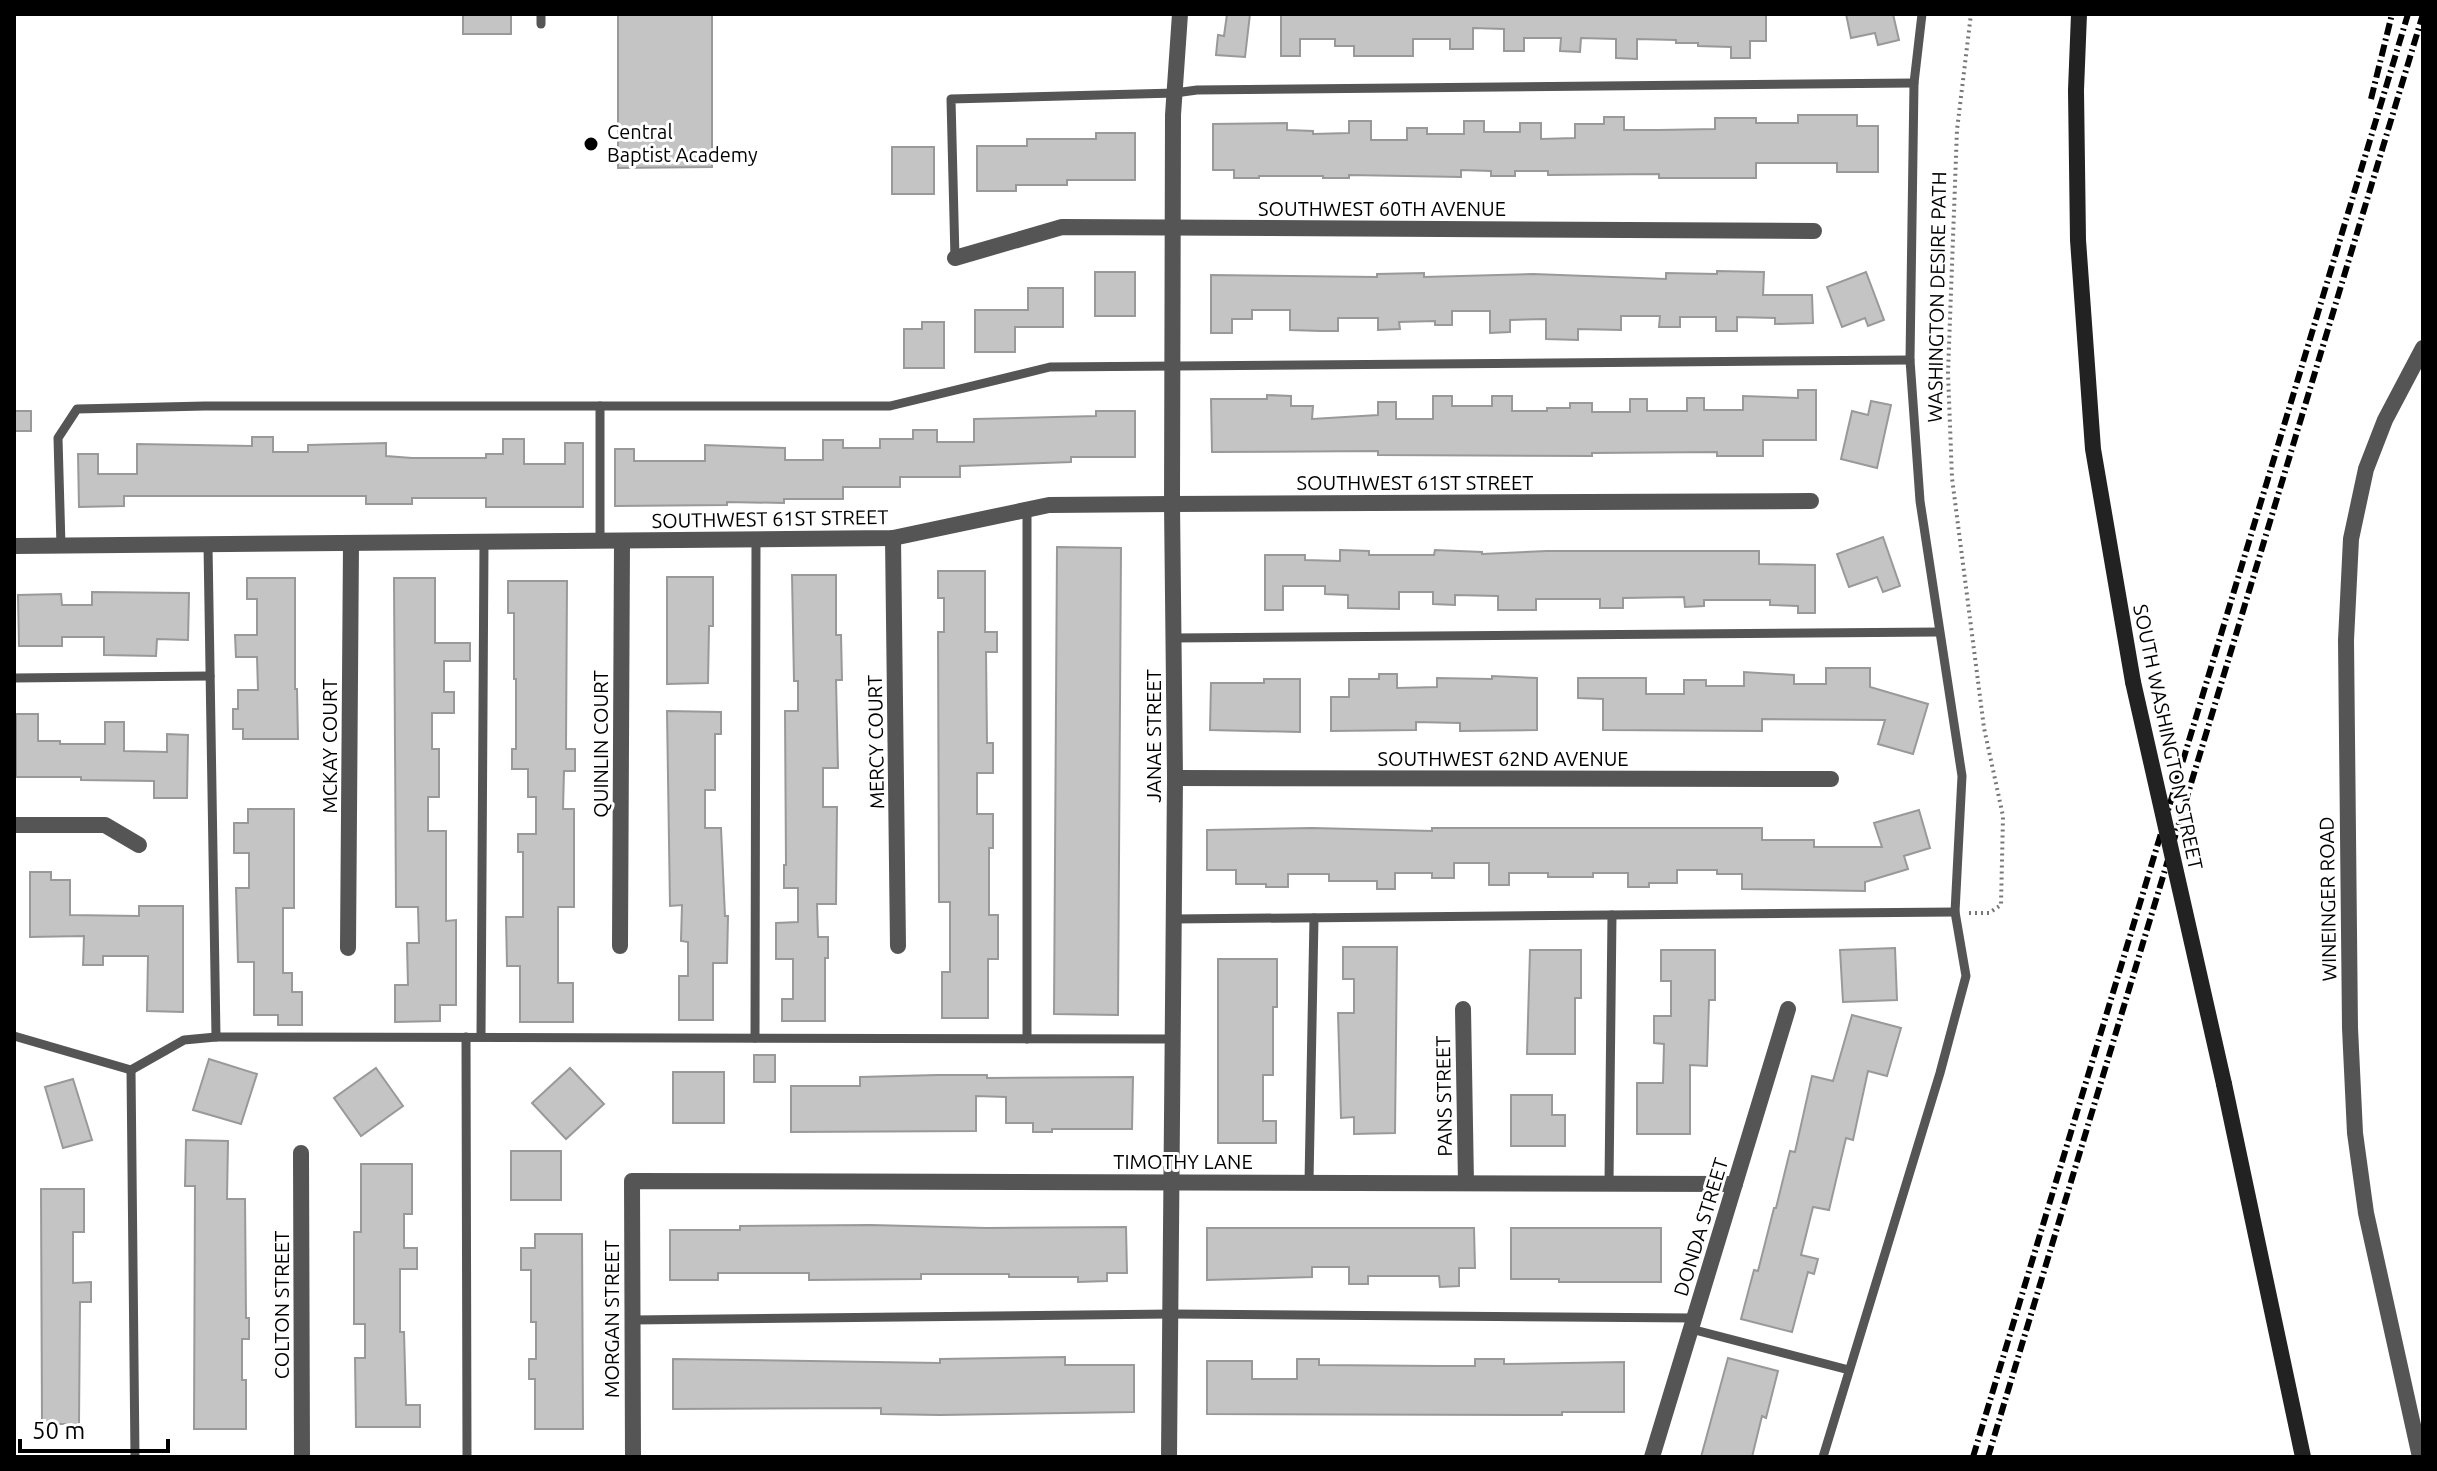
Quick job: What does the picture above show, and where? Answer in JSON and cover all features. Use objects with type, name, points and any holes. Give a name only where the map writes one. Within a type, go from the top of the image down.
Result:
[{"type":"main road","name":"SOUTH WASHINGTON STREET","points":[[2079,14],[2076,90],[2078,240],[2092,434],[2133,682],[2224,1084],[2303,1457]]},
{"type":"street","name":"JANAE STREET","points":[[1169,1457],[1175,778],[1172,504],[1175,93],[1180,14]]},
{"type":"street","name":"SOUTHWEST 60TH AVENUE","points":[[955,258],[1062,227],[1814,231]]},
{"type":"street","name":"WINEINGER ROAD","points":[[2420,1457],[2375,1256],[2355,1133],[2349,1014],[2346,640],[2351,539],[2362,484],[2385,420],[2423,348]]},
{"type":"street","name":"SOUTHWEST 61ST STREET","points":[[14,546],[893,538],[1049,505],[1811,501]]},
{"type":"street","name":"MERCY COURT","points":[[893,538],[898,946]]},
{"type":"street","name":"QUINLIN COURT","points":[[620,946],[622,542]]},
{"type":"street","name":"MCKAY COURT","points":[[348,948],[351,544]]},
{"type":"street","name":"SOUTHWEST 62ND AVENUE","points":[[1175,778],[1831,779]]},
{"type":"street","points":[[14,825],[105,825],[139,845]]},
{"type":"street","name":"PANS STREET","points":[[1463,1009],[1466,1183]]},
{"type":"street","name":"DONDA STREET","points":[[1652,1457],[1788,1009]]},
{"type":"street","name":"COLTON STREET","points":[[301,1153],[302,1457]]},
{"type":"street","name":"TIMOTHY LANE","points":[[632,1181],[1735,1184]]},
{"type":"street","name":"MORGAN STREET","points":[[632,1181],[633,1457]]},
{"type":"lane","points":[[1823,1457],[1940,1073],[1966,976],[1955,912],[1962,776],[1920,501],[1910,360],[1914,83],[1922,14]]},
{"type":"lane","points":[[955,258],[951,99],[1197,90],[1914,83]]},
{"type":"lane","points":[[61,546],[58,438],[77,409],[205,406],[890,406],[1050,367],[1910,360]]},
{"type":"lane","points":[[600,406],[600,542]]},
{"type":"lane","points":[[1027,510],[1027,1039]]},
{"type":"lane","points":[[755,1038],[756,540]]},
{"type":"lane","points":[[481,1037],[484,543]]},
{"type":"lane","points":[[208,545],[216,1037]]},
{"type":"lane","points":[[1173,638],[1939,632]]},
{"type":"lane","points":[[14,678],[210,676]]},
{"type":"lane","points":[[1174,919],[1955,912]]},
{"type":"lane","points":[[1609,1183],[1612,915]]},
{"type":"lane","points":[[1309,1182],[1314,918]]},
{"type":"lane","points":[[14,1036],[131,1070],[184,1040],[216,1037],[1173,1039]]},
{"type":"lane","points":[[466,1037],[467,1457]]},
{"type":"lane","points":[[131,1070],[135,1457]]},
{"type":"lane","points":[[633,1320],[1171,1314],[1693,1323],[1849,1370]]},
{"type":"path","name":"WASHINGTON DESIRE PATH","points":[[1955,912],[1989,913],[2001,905],[2003,816],[1984,728],[1952,478],[1949,388],[1957,130],[1971,14]]},
{"type":"building","points":[[463,14],[511,14],[511,34],[463,34]]},
{"type":"building","points":[[618,14],[712,14],[712,167],[618,168]]},
{"type":"building","points":[[1227,14],[1250,14],[1245,57],[1216,55],[1218,35],[1224,36]]},
{"type":"building","points":[[1281,14],[1766,14],[1766,41],[1750,41],[1750,58],[1731,58],[1731,47],[1637,39],[1637,59],[1616,58],[1616,39],[1581,38],[1580,52],[1560,51],[1561,38],[1524,38],[1524,51],[1504,51],[1504,29],[1473,28],[1473,49],[1450,49],[1450,39],[1413,39],[1413,56],[1354,56],[1354,46],[1335,46],[1335,39],[1300,39],[1300,56],[1281,56]]},
{"type":"building","points":[[1846,14],[1893,14],[1899,40],[1878,45],[1875,33],[1851,38]]},
{"type":"building","points":[[1798,115],[1857,115],[1857,126],[1878,126],[1878,172],[1837,172],[1837,163],[1756,163],[1756,178],[1659,178],[1659,174],[1548,175],[1548,171],[1515,171],[1515,176],[1491,176],[1491,171],[1461,170],[1461,177],[1349,175],[1349,178],[1234,178],[1234,170],[1213,170],[1213,124],[1287,123],[1287,130],[1313,131],[1313,134],[1349,133],[1349,121],[1371,121],[1371,140],[1407,140],[1407,128],[1427,128],[1427,134],[1464,134],[1464,121],[1484,121],[1484,132],[1520,132],[1520,123],[1541,123],[1541,139],[1575,138],[1575,124],[1604,124],[1604,117],[1624,117],[1624,130],[1659,130],[1715,129],[1715,118],[1756,118],[1756,123],[1798,123]]},
{"type":"building","points":[[1096,133],[1135,133],[1135,180],[1067,180],[1067,185],[1016,185],[1016,191],[977,191],[977,146],[1027,146],[1027,139],[1096,139]]},
{"type":"building","points":[[892,147],[934,147],[934,194],[892,194]]},
{"type":"building","points":[[1717,271],[1764,272],[1763,295],[1812,295],[1813,323],[1775,324],[1775,318],[1737,317],[1737,331],[1716,331],[1716,317],[1680,317],[1680,327],[1659,327],[1660,316],[1621,316],[1621,330],[1578,329],[1578,340],[1546,339],[1546,319],[1510,320],[1510,332],[1490,333],[1490,311],[1452,311],[1452,325],[1435,325],[1435,321],[1399,322],[1400,329],[1378,330],[1378,318],[1338,318],[1338,331],[1321,331],[1290,330],[1290,310],[1252,310],[1252,319],[1232,319],[1232,333],[1211,333],[1211,275],[1377,277],[1377,274],[1424,273],[1424,277],[1533,274],[1666,279],[1666,273],[1717,274]]},
{"type":"building","points":[[1095,272],[1135,272],[1135,316],[1095,316]]},
{"type":"building","points":[[1866,272],[1884,320],[1868,326],[1865,318],[1842,327],[1827,287]]},
{"type":"building","points":[[1028,288],[1063,288],[1063,327],[1015,327],[1015,352],[975,352],[975,310],[1028,310]]},
{"type":"building","points":[[922,322],[944,322],[944,368],[904,368],[904,329],[922,329]]},
{"type":"building","points":[[1798,390],[1816,390],[1816,440],[1763,440],[1763,456],[1717,456],[1717,452],[1592,453],[1592,456],[1378,455],[1378,451],[1212,452],[1211,399],[1291,396],[1291,406],[1313,406],[1312,419],[1378,415],[1378,402],[1396,402],[1396,419],[1433,419],[1433,396],[1452,396],[1452,406],[1492,406],[1492,396],[1512,396],[1512,411],[1547,411],[1547,408],[1570,408],[1570,403],[1592,403],[1592,412],[1630,412],[1630,399],[1647,399],[1647,411],[1687,411],[1687,398],[1704,398],[1704,410],[1743,410],[1743,396],[1798,398]]},
{"type":"building","points":[[1871,401],[1891,405],[1877,468],[1841,459],[1852,411],[1868,415]]},
{"type":"building","points":[[14,411],[31,411],[31,431],[14,431]]},
{"type":"building","points":[[1096,411],[1135,411],[1135,457],[1071,457],[1071,462],[960,466],[960,477],[900,477],[900,487],[843,487],[843,499],[784,499],[784,503],[727,502],[727,505],[615,506],[615,449],[634,449],[634,461],[705,461],[705,445],[785,448],[785,460],[823,460],[823,440],[843,440],[843,448],[880,448],[880,439],[913,439],[913,430],[937,430],[937,442],[974,442],[974,419],[1096,416]]},
{"type":"building","points":[[252,437],[273,437],[273,452],[308,452],[308,445],[386,443],[386,456],[412,458],[486,458],[486,454],[503,454],[503,439],[524,439],[524,464],[565,464],[565,443],[583,443],[583,507],[486,507],[486,498],[412,498],[412,504],[366,504],[366,496],[124,496],[124,506],[79,507],[78,454],[98,454],[98,474],[137,474],[137,444],[252,446]]},
{"type":"building","points":[[1883,537],[1900,586],[1883,592],[1877,577],[1849,587],[1837,554]]},
{"type":"building","points":[[1057,547],[1121,548],[1118,1015],[1054,1014]]},
{"type":"building","points":[[1340,550],[1369,551],[1369,555],[1434,555],[1435,550],[1482,554],[1759,551],[1759,564],[1815,565],[1815,613],[1798,613],[1798,606],[1770,605],[1770,600],[1704,600],[1704,606],[1685,607],[1684,597],[1623,598],[1623,608],[1600,608],[1600,599],[1536,599],[1536,610],[1498,610],[1498,596],[1455,595],[1455,605],[1433,604],[1433,592],[1399,592],[1399,609],[1348,608],[1348,595],[1325,594],[1325,586],[1283,586],[1283,610],[1265,610],[1265,555],[1305,555],[1305,560],[1340,561]]},
{"type":"building","points":[[938,571],[985,571],[985,632],[997,632],[997,652],[986,652],[987,743],[993,743],[993,773],[977,773],[977,814],[993,814],[993,848],[989,848],[989,915],[998,915],[998,959],[988,959],[988,1018],[942,1018],[942,972],[950,972],[950,902],[939,902],[938,632],[944,632],[944,598],[938,598]]},
{"type":"building","points":[[792,575],[836,575],[836,635],[841,635],[842,680],[836,680],[838,768],[823,768],[823,807],[837,807],[836,904],[817,904],[818,937],[828,937],[825,1021],[782,1021],[782,999],[793,999],[793,959],[776,959],[776,923],[798,922],[798,888],[784,888],[785,711],[798,711],[798,681],[794,681]]},
{"type":"building","points":[[667,577],[713,577],[708,683],[667,684]]},
{"type":"building","points":[[247,578],[295,578],[298,739],[243,739],[243,729],[233,729],[233,709],[238,709],[238,690],[258,690],[257,657],[236,657],[235,635],[257,635],[257,599],[247,599]]},
{"type":"building","points":[[394,578],[435,578],[435,643],[470,643],[470,661],[444,661],[444,692],[454,692],[454,713],[432,713],[432,749],[439,749],[439,797],[428,797],[428,831],[446,831],[446,921],[456,920],[456,1005],[440,1005],[440,1021],[395,1022],[395,985],[408,985],[407,943],[419,943],[418,907],[396,907]]},
{"type":"building","points":[[508,581],[567,581],[566,749],[575,749],[575,771],[564,771],[563,809],[574,809],[574,907],[558,907],[558,983],[573,983],[573,1022],[520,1022],[520,966],[507,966],[506,917],[523,917],[523,852],[518,852],[518,834],[536,834],[536,797],[528,797],[528,769],[512,769],[512,749],[516,749],[516,679],[514,613],[508,613]]},
{"type":"building","points":[[92,592],[189,593],[188,640],[157,639],[156,656],[104,655],[104,637],[62,637],[62,646],[19,646],[18,595],[61,594],[62,605],[92,605]]},
{"type":"building","points":[[1826,668],[1870,668],[1870,687],[1928,704],[1913,754],[1878,744],[1885,720],[1762,719],[1762,731],[1603,730],[1603,699],[1578,698],[1578,678],[1646,678],[1646,694],[1684,694],[1684,680],[1706,680],[1706,686],[1744,686],[1744,672],[1794,675],[1794,684],[1826,684]]},
{"type":"building","points":[[1379,674],[1397,674],[1397,688],[1437,687],[1437,678],[1537,678],[1537,730],[1460,731],[1460,723],[1416,722],[1416,730],[1331,731],[1331,697],[1349,697],[1349,679],[1379,679]]},
{"type":"building","points":[[1264,679],[1300,679],[1300,732],[1210,730],[1211,683],[1264,683]]},
{"type":"building","points":[[667,711],[721,712],[721,734],[715,734],[715,790],[705,790],[705,828],[721,828],[725,916],[728,916],[727,963],[713,963],[713,1020],[679,1020],[679,976],[688,976],[688,942],[681,941],[682,905],[670,906]]},
{"type":"building","points":[[16,714],[38,714],[38,741],[60,741],[60,744],[105,744],[105,722],[124,722],[124,751],[167,752],[167,734],[188,735],[187,798],[154,798],[154,781],[16,777]]},
{"type":"building","points":[[248,809],[294,809],[294,908],[283,908],[283,973],[292,973],[292,992],[302,992],[302,1025],[278,1025],[278,1015],[254,1015],[254,962],[238,962],[236,888],[249,888],[249,853],[234,853],[234,823],[248,823]]},
{"type":"building","points":[[1919,810],[1930,848],[1904,856],[1908,869],[1865,882],[1865,891],[1742,889],[1742,874],[1717,874],[1717,870],[1677,870],[1677,883],[1649,883],[1649,887],[1628,887],[1628,873],[1548,877],[1548,873],[1509,873],[1509,885],[1489,885],[1489,863],[1454,863],[1454,878],[1432,878],[1432,873],[1395,873],[1395,889],[1377,889],[1377,881],[1329,881],[1329,874],[1288,874],[1288,887],[1236,884],[1236,870],[1207,870],[1207,830],[1762,828],[1762,840],[1814,840],[1814,847],[1882,847],[1874,823]]},
{"type":"building","points":[[30,872],[51,872],[51,880],[70,880],[70,915],[139,916],[139,906],[183,906],[183,1012],[147,1011],[148,956],[103,956],[103,965],[83,965],[84,936],[30,937]]},
{"type":"building","points":[[1343,947],[1397,947],[1395,1133],[1354,1134],[1354,1117],[1341,1118],[1338,1013],[1354,1013],[1354,979],[1343,979]]},
{"type":"building","points":[[1895,948],[1897,1000],[1843,1002],[1840,950]]},
{"type":"building","points":[[1530,950],[1581,950],[1581,998],[1575,998],[1575,1054],[1527,1054]]},
{"type":"building","points":[[1661,950],[1715,950],[1715,1000],[1709,1000],[1707,1066],[1690,1065],[1690,1134],[1637,1134],[1637,1083],[1663,1083],[1664,1044],[1654,1043],[1654,1016],[1671,1016],[1671,981],[1661,981]]},
{"type":"building","points":[[1218,959],[1277,959],[1273,1075],[1263,1075],[1263,1121],[1276,1121],[1276,1143],[1218,1143]]},
{"type":"building","points":[[1852,1015],[1901,1028],[1887,1076],[1868,1071],[1853,1140],[1846,1138],[1829,1210],[1813,1207],[1801,1255],[1818,1259],[1814,1274],[1808,1272],[1792,1332],[1741,1319],[1754,1270],[1758,1271],[1790,1151],[1795,1152],[1812,1076],[1833,1081]]},
{"type":"building","points":[[754,1055],[775,1055],[775,1082],[754,1082]]},
{"type":"building","points":[[209,1059],[257,1074],[241,1124],[193,1110]]},
{"type":"building","points":[[376,1068],[403,1106],[361,1136],[334,1098]]},
{"type":"building","points":[[570,1068],[604,1104],[566,1139],[532,1103]]},
{"type":"building","points":[[673,1072],[724,1072],[724,1123],[673,1123]]},
{"type":"building","points":[[987,1075],[987,1078],[1133,1077],[1132,1129],[1052,1129],[1052,1132],[1033,1132],[1033,1123],[1006,1123],[1006,1097],[976,1096],[976,1131],[791,1132],[791,1086],[860,1086],[860,1077]]},
{"type":"building","points":[[73,1079],[92,1140],[63,1148],[45,1087]]},
{"type":"building","points":[[1511,1095],[1552,1095],[1552,1115],[1565,1115],[1565,1146],[1511,1146]]},
{"type":"building","points":[[186,1140],[228,1141],[227,1199],[245,1199],[249,1339],[242,1339],[242,1380],[246,1380],[246,1429],[194,1429],[195,1186],[185,1186]]},
{"type":"building","points":[[511,1151],[561,1151],[561,1200],[511,1200]]},
{"type":"building","points":[[361,1164],[412,1164],[412,1214],[404,1214],[404,1248],[417,1248],[417,1269],[400,1269],[400,1332],[404,1332],[406,1405],[420,1405],[420,1427],[356,1427],[355,1358],[365,1358],[365,1324],[354,1324],[354,1232],[361,1232]]},
{"type":"building","points":[[41,1189],[84,1189],[84,1232],[73,1232],[73,1283],[91,1282],[91,1302],[80,1302],[79,1424],[42,1424]]},
{"type":"building","points":[[871,1225],[1126,1227],[1127,1273],[1107,1273],[1107,1281],[1078,1282],[1078,1277],[1009,1277],[1009,1274],[921,1274],[921,1279],[809,1280],[809,1273],[718,1273],[718,1280],[670,1280],[670,1230]]},
{"type":"building","points":[[1207,1228],[1474,1228],[1475,1268],[1459,1268],[1459,1286],[1440,1287],[1439,1276],[1368,1276],[1368,1284],[1349,1284],[1349,1267],[1312,1267],[1312,1277],[1207,1280]]},
{"type":"building","points":[[1511,1228],[1661,1228],[1661,1282],[1511,1279]]},
{"type":"building","points":[[535,1234],[582,1234],[583,1429],[535,1429],[535,1379],[529,1379],[529,1359],[536,1359],[536,1322],[531,1322],[531,1270],[521,1270],[521,1248],[535,1248]]},
{"type":"building","points":[[1065,1357],[1065,1365],[1134,1365],[1134,1412],[940,1415],[881,1414],[881,1408],[673,1409],[673,1359],[940,1363],[940,1359]]},
{"type":"building","points":[[1728,1358],[1778,1371],[1766,1418],[1762,1416],[1752,1457],[1701,1457]]},
{"type":"building","points":[[1297,1359],[1319,1359],[1319,1365],[1475,1366],[1475,1359],[1504,1359],[1504,1364],[1624,1362],[1624,1412],[1562,1412],[1562,1415],[1207,1414],[1207,1361],[1252,1361],[1252,1379],[1297,1379]]},
{"type":"railway","points":[[2371,99],[2392,14]]},
{"type":"railway","points":[[1973,1457],[2408,14]]},
{"type":"railway","points":[[1988,1457],[2423,14]]},
{"type":"place","name":"Central Baptist Academy","points":[[591,144]]}]
